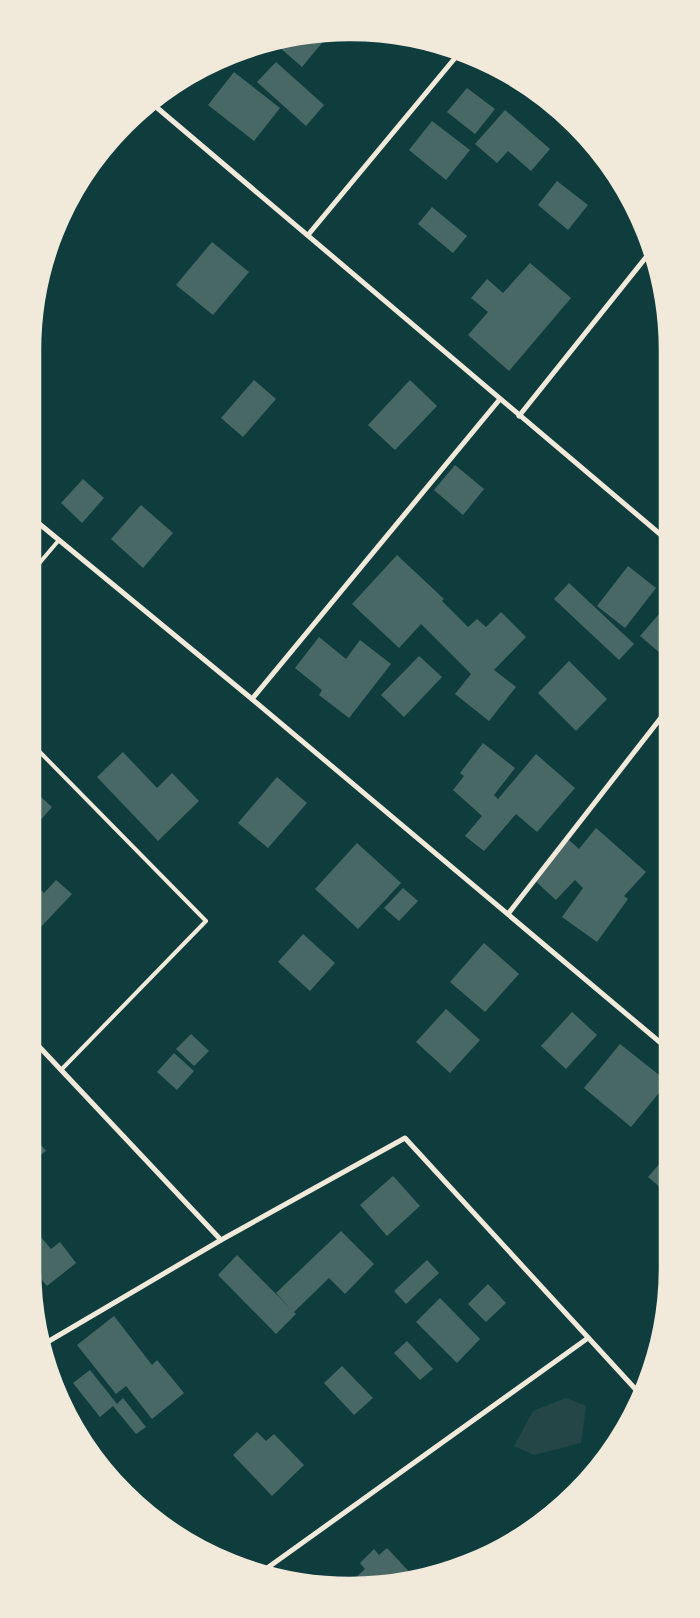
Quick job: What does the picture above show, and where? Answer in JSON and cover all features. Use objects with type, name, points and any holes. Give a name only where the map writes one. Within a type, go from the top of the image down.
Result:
[{"type":"street","points":[[308,235],[455,58]]},
{"type":"street","points":[[157,108],[660,534]]},
{"type":"street","points":[[519,416],[646,257]]},
{"type":"street","points":[[252,699],[500,399]]},
{"type":"street","points":[[40,524],[252,699],[660,1042]]},
{"type":"street","points":[[508,914],[660,719]]},
{"type":"street","points":[[40,1048],[221,1240]]},
{"type":"street","points":[[49,1341],[221,1240],[405,1138],[635,1389]]},
{"type":"street","points":[[269,1567],[588,1338]]},
{"type":"lane","points":[[40,562],[59,540]]},
{"type":"lane","points":[[40,752],[206,921],[61,1070]]},
{"type":"shaded area","points":[[566,1398],[586,1406],[581,1443],[534,1455],[514,1446],[533,1411]]},
{"type":"building","points":[[323,42],[302,67],[281,48]]},
{"type":"building","points":[[276,62],[324,105],[306,126],[257,82]]},
{"type":"building","points":[[234,72],[280,108],[254,141],[208,105]]},
{"type":"building","points":[[467,88],[495,109],[475,134],[447,112]]},
{"type":"building","points":[[505,110],[550,149],[531,171],[508,151],[497,163],[475,144]]},
{"type":"building","points":[[432,121],[470,150],[446,180],[409,150]]},
{"type":"building","points":[[557,181],[588,205],[568,230],[538,205]]},
{"type":"building","points":[[432,207],[467,236],[453,253],[418,224]]},
{"type":"building","points":[[212,242],[249,272],[213,315],[176,285]]},
{"type":"building","points":[[530,263],[571,298],[509,371],[468,335],[488,312],[471,298],[487,279],[503,293]]},
{"type":"building","points":[[254,380],[276,399],[243,437],[221,418]]},
{"type":"building","points":[[410,380],[437,406],[395,450],[368,425]]},
{"type":"building","points":[[455,465],[484,489],[463,515],[434,490]]},
{"type":"building","points":[[83,479],[104,498],[82,523],[61,503]]},
{"type":"building","points":[[141,505],[173,533],[143,568],[111,539]]},
{"type":"building","points":[[397,555],[444,599],[442,601],[468,627],[477,619],[486,627],[501,612],[526,637],[494,670],[516,687],[489,721],[455,694],[471,674],[421,624],[399,648],[352,604]]},
{"type":"building","points":[[628,566],[656,588],[625,628],[597,606]]},
{"type":"building","points":[[569,583],[634,644],[619,660],[554,599]]},
{"type":"building","points":[[660,613],[660,653],[640,636]]},
{"type":"building","points":[[319,637],[346,659],[360,640],[391,664],[349,718],[319,695],[322,690],[295,668]]},
{"type":"building","points":[[419,656],[442,677],[404,717],[381,695]]},
{"type":"building","points":[[569,661],[607,699],[576,731],[538,693]]},
{"type":"building","points":[[483,743],[515,768],[494,795],[498,799],[536,754],[575,788],[537,832],[516,814],[484,851],[465,836],[482,816],[453,790],[464,776],[460,773]]},
{"type":"building","points":[[123,752],[157,788],[172,773],[199,801],[158,841],[97,777]]},
{"type":"building","points":[[277,777],[307,803],[268,848],[238,823]]},
{"type":"building","points":[[40,796],[52,807],[40,821]]},
{"type":"building","points":[[596,828],[646,872],[624,896],[628,899],[597,942],[562,917],[583,888],[575,880],[556,900],[533,879],[569,840],[579,849]]},
{"type":"building","points":[[357,843],[401,883],[358,929],[315,889]]},
{"type":"building","points":[[56,880],[72,894],[40,928],[40,889],[44,893]]},
{"type":"building","points":[[403,888],[418,901],[399,921],[384,908]]},
{"type":"building","points":[[303,934],[335,963],[310,991],[278,962]]},
{"type":"building","points":[[484,943],[519,974],[485,1012],[450,982]]},
{"type":"building","points":[[446,1009],[480,1040],[450,1073],[416,1042]]},
{"type":"building","points":[[572,1012],[597,1035],[566,1069],[541,1046]]},
{"type":"building","points":[[191,1034],[209,1051],[194,1066],[176,1049]]},
{"type":"building","points":[[620,1044],[660,1076],[660,1092],[631,1127],[584,1088]]},
{"type":"building","points":[[174,1053],[194,1071],[177,1090],[157,1072]]},
{"type":"building","points":[[40,1144],[46,1151],[40,1155]]},
{"type":"building","points":[[660,1163],[660,1187],[648,1177]]},
{"type":"building","points":[[393,1176],[420,1206],[387,1236],[360,1205]]},
{"type":"building","points":[[341,1231],[374,1264],[345,1294],[329,1278],[294,1312],[296,1314],[276,1334],[218,1275],[237,1255],[291,1309],[276,1293]]},
{"type":"building","points":[[40,1236],[51,1249],[60,1242],[76,1263],[47,1286],[41,1278]]},
{"type":"building","points":[[427,1260],[439,1273],[406,1304],[394,1291]]},
{"type":"building","points":[[488,1284],[506,1303],[486,1322],[468,1304]]},
{"type":"building","points":[[440,1298],[480,1339],[457,1363],[416,1322]]},
{"type":"building","points":[[114,1316],[152,1365],[157,1360],[184,1393],[152,1419],[126,1386],[116,1394],[77,1345]]},
{"type":"building","points":[[407,1341],[433,1369],[420,1380],[394,1353]]},
{"type":"building","points":[[342,1366],[373,1398],[354,1415],[324,1383]]},
{"type":"building","points":[[90,1370],[117,1404],[123,1398],[146,1427],[136,1434],[113,1406],[100,1417],[73,1383]]},
{"type":"building","points":[[257,1432],[266,1441],[274,1434],[304,1465],[272,1496],[233,1455]]},
{"type":"building","points":[[387,1548],[409,1572],[356,1578],[365,1569],[360,1563],[374,1549],[379,1555]]}]
